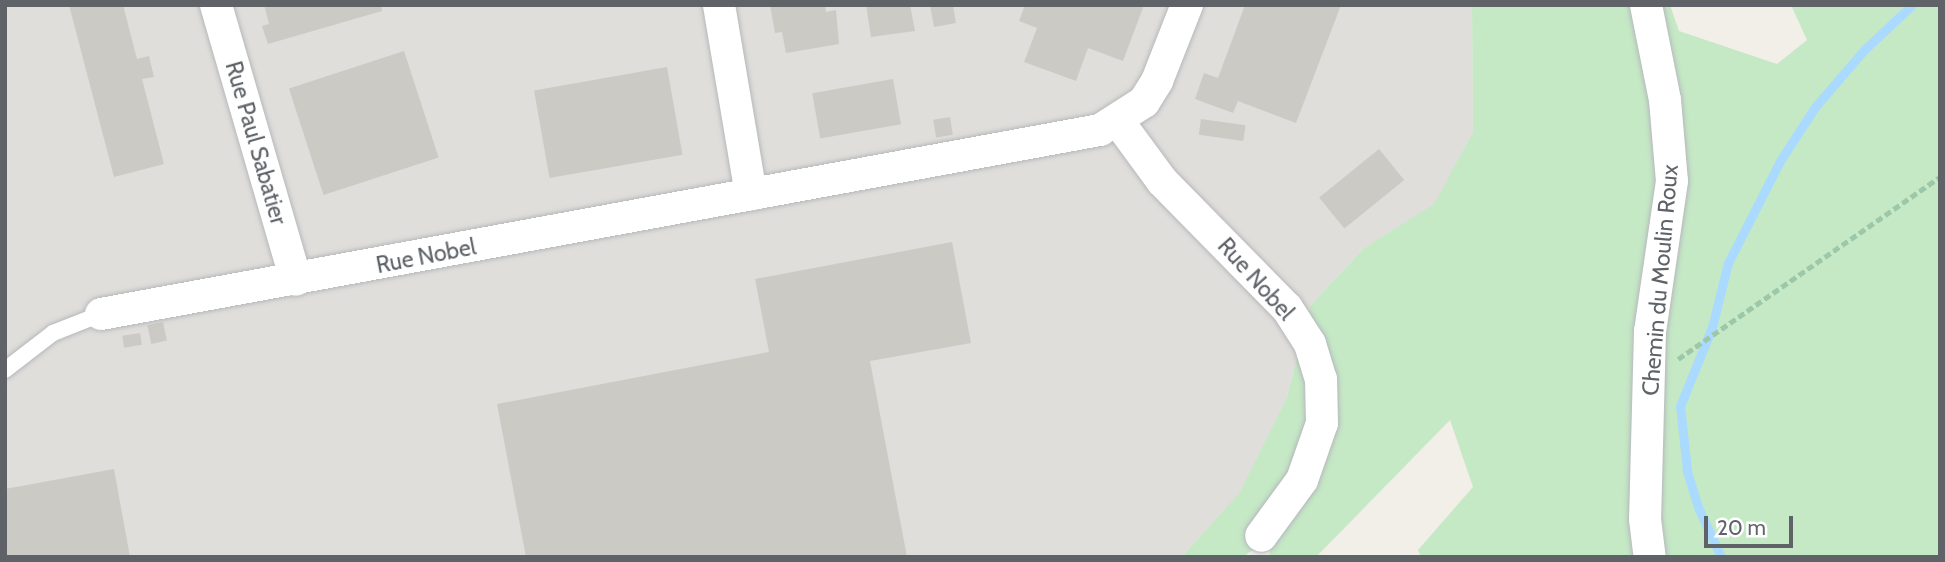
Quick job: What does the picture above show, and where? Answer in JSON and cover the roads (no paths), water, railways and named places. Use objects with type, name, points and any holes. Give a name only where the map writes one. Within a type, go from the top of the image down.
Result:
[{"type":"street","name":"Rue Paul Sabatier","points":[[216,5],[296,280]]},
{"type":"street","points":[[719,5],[751,194]]},
{"type":"street","name":"Rue Nobel","points":[[101,314],[1069,138],[1118,121],[1144,102],[1157,81],[1187,5]]},
{"type":"street","name":"Chemin du Moulin Roux","points":[[1646,5],[1665,100],[1672,181],[1650,331],[1645,519],[1650,557]]},
{"type":"street","name":"Rue Nobel","points":[[1118,121],[1162,181],[1287,308],[1310,344],[1321,379],[1322,423],[1302,480],[1261,537]]},
{"type":"lane","points":[[5,370],[53,334],[101,314]]},
{"type":"waterway","points":[[1721,557],[1698,507],[1687,470],[1680,406],[1712,327],[1728,263],[1780,161],[1815,107],[1864,50],[1912,5]]}]
